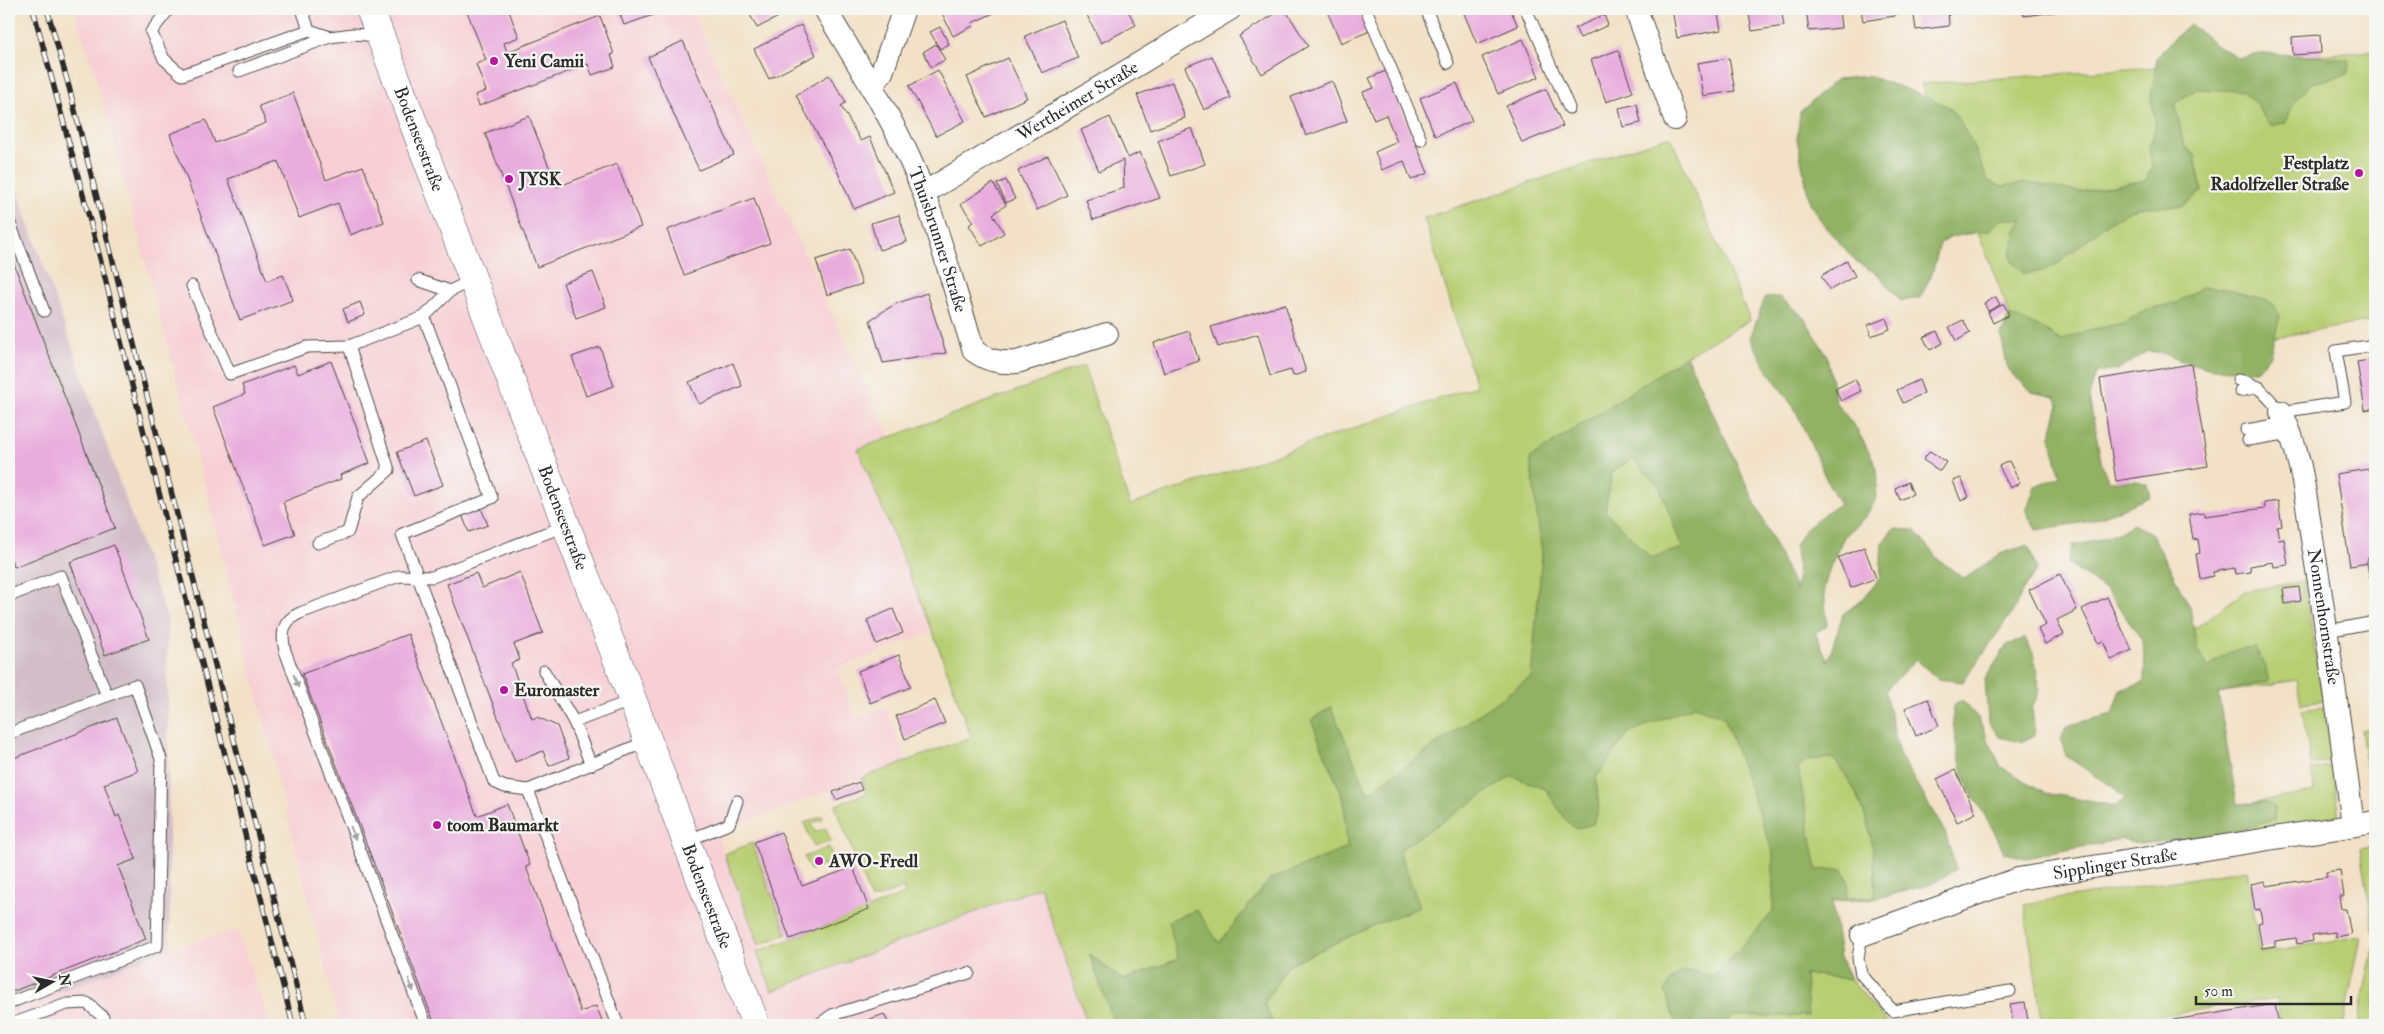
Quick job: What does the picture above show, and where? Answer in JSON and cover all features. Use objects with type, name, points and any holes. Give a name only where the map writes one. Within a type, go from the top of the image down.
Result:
[{"type":"main road","name":"Bodenseestraße","points":[[370,9],[462,285],[566,525],[756,1025]]},
{"type":"street","name":"Thuisbrunner Straße","points":[[825,9],[872,88],[897,135],[924,193],[974,351],[986,359],[1002,363],[1017,362],[1108,334]]},
{"type":"street","points":[[872,88],[882,72],[904,9]]},
{"type":"street","name":"Wertheimer Straße","points":[[924,193],[1230,9]]},
{"type":"street","points":[[1636,9],[1675,119]]},
{"type":"street","name":"Nonnenhornstraße","points":[[2286,423],[2300,464],[2327,631],[2364,824]]},
{"type":"street","name":"Sipplinger Straße","points":[[1862,935],[2018,879],[2364,824]]},
{"type":"lane","points":[[169,9],[151,32],[164,59],[182,75],[309,30],[330,37]]},
{"type":"lane","points":[[302,9],[309,30]]},
{"type":"lane","points":[[1366,9],[1421,140]]},
{"type":"lane","points":[[1426,9],[1448,63]]},
{"type":"lane","points":[[1526,9],[1569,108]]},
{"type":"lane","points":[[239,71],[330,37],[353,34],[379,36]]},
{"type":"lane","points":[[9,221],[44,311]]},
{"type":"lane","points":[[418,280],[462,285]]},
{"type":"lane","points":[[192,286],[230,374],[307,347],[349,346],[424,317],[462,285]]},
{"type":"lane","points":[[424,317],[492,498],[402,534],[416,577],[494,782],[505,787],[528,790],[648,742]]},
{"type":"lane","points":[[2247,435],[2345,402],[2336,351],[2375,345]]},
{"type":"lane","points":[[318,543],[348,532],[358,497],[389,470],[349,346]]},
{"type":"lane","points":[[2239,385],[2250,382],[2259,387],[2286,423]]},
{"type":"lane","points":[[426,1025],[285,651],[282,635],[285,623],[290,617],[388,579],[399,576],[432,576],[566,525]]},
{"type":"lane","points":[[2373,562],[2375,575]]},
{"type":"lane","points":[[9,596],[62,576],[107,696]]},
{"type":"lane","points":[[2327,631],[2375,622]]},
{"type":"lane","points":[[544,671],[574,722],[591,765]]},
{"type":"lane","points":[[9,1003],[157,946],[161,759],[135,685],[10,729]]},
{"type":"lane","points":[[574,722],[632,700]]},
{"type":"lane","points":[[528,790],[618,1025]]},
{"type":"lane","points":[[686,840],[729,824],[737,802]]},
{"type":"lane","points":[[1862,935],[1858,958],[1861,974],[1893,1011],[2010,992]]},
{"type":"lane","points":[[818,1025],[832,1015],[969,973]]},
{"type":"lane","points":[[9,1025],[67,1004],[87,1003],[103,1017]]},
{"type":"shaded area","points":[[74,9],[691,9],[889,436],[858,449],[933,632],[837,668],[856,718],[886,707],[907,762],[716,833],[776,989],[1040,887],[1088,1025],[340,1025],[204,482],[97,80]]},
{"type":"shaded area","points":[[9,167],[167,618],[170,949],[9,1011]]},
{"type":"shaded area","points":[[237,930],[270,1025],[9,1025],[9,1011],[170,949]]},
{"type":"green space","points":[[2190,24],[2218,46],[2239,58],[2265,53],[2348,59],[2349,67],[2347,74],[2308,84],[2306,90],[2296,99],[2286,122],[2270,126],[2254,102],[2242,91],[2197,89],[2175,103],[2184,146],[2195,155],[2202,191],[2183,206],[2138,207],[2107,223],[2059,263],[2042,271],[2024,274],[2010,259],[2015,234],[2022,219],[2001,219],[1990,230],[1952,237],[1940,243],[1932,274],[1920,298],[1901,301],[1879,275],[1857,262],[1826,228],[1810,204],[1797,139],[1800,112],[1837,79],[1868,76],[1917,93],[1951,108],[1969,137],[1988,181],[2003,186],[2024,183],[2079,192],[2146,180],[2152,166],[2149,148],[2154,133],[2155,119],[2151,98],[2157,58],[2168,44]]},
{"type":"green space","points":[[2375,51],[2375,321],[2270,338],[2268,325],[2029,364],[1921,84]]},
{"type":"green space","points":[[1670,136],[1750,320],[1686,356],[1932,884],[1874,899],[1831,901],[1840,958],[1850,979],[1889,1025],[1088,1025],[1040,887],[772,991],[757,952],[905,894],[903,888],[871,900],[835,805],[867,793],[862,778],[971,737],[933,632],[858,449],[1084,366],[1130,505],[1476,386],[1424,218]]},
{"type":"green space","points":[[2201,288],[2222,288],[2271,302],[2280,316],[2270,355],[2257,371],[2212,369],[2179,360],[2163,353],[2148,351],[2117,370],[2096,373],[2089,397],[2102,466],[2109,481],[2137,481],[2147,484],[2150,497],[2092,521],[2036,530],[2026,512],[2035,486],[2060,477],[2050,436],[2059,405],[2055,397],[2032,392],[2008,370],[2001,335],[2009,315],[2041,328],[2061,341],[2088,330],[2124,323],[2144,310],[2176,303]]},
{"type":"green space","points":[[1779,297],[1804,317],[1827,356],[1836,403],[1856,428],[1874,461],[1878,479],[1875,501],[1866,516],[1844,537],[1830,567],[1824,588],[1827,626],[1815,633],[1828,661],[1843,614],[1863,599],[1880,578],[1882,543],[1893,529],[1914,530],[1937,558],[1964,579],[2000,554],[2028,545],[2037,569],[2023,590],[2014,610],[1963,682],[1937,679],[1916,659],[1885,691],[1899,754],[1945,832],[1956,869],[1932,884],[1874,899],[1832,901],[1840,958],[1850,979],[1805,974],[1808,1016],[1733,1016],[1726,1025],[1671,1025],[1675,1022],[1665,991],[1675,976],[1685,971],[1691,971],[1714,976],[1773,912],[1773,852],[1724,717],[1694,706],[1628,733],[1596,778],[1599,809],[1593,824],[1575,829],[1564,818],[1547,790],[1512,776],[1399,850],[1420,907],[1377,924],[1288,965],[1264,1004],[1274,1025],[1115,1025],[1089,954],[1123,980],[1178,959],[1168,921],[1197,910],[1219,943],[1269,880],[1347,848],[1344,800],[1311,720],[1331,707],[1368,793],[1531,677],[1542,554],[1530,458],[1686,356],[1796,590],[1798,564],[1795,546],[1804,531],[1825,513],[1840,504],[1828,483],[1795,409],[1769,373],[1750,338],[1765,298]],"holes":[[[1632,458],[1659,486],[1682,548],[1651,558],[1605,511],[1612,473]],[[1833,758],[1854,789],[1862,806],[1874,859],[1874,897],[1846,898],[1849,884],[1843,869],[1817,870],[1798,769],[1807,760]]]},
{"type":"green space","points":[[2133,524],[2152,534],[2190,607],[2197,649],[2209,668],[2229,652],[2255,648],[2264,663],[2269,681],[2218,693],[2237,804],[2267,802],[2275,808],[2274,820],[2224,835],[2139,844],[2123,839],[2026,858],[2004,853],[1994,831],[1973,796],[1965,776],[1955,739],[1953,706],[1962,700],[1978,718],[2001,767],[2046,793],[2116,806],[2125,798],[2114,788],[2066,756],[2061,741],[2066,726],[2112,714],[2120,690],[2144,683],[2145,654],[2142,640],[2106,590],[2068,564],[2072,545],[2104,538]]},
{"type":"green space","points":[[2304,581],[2323,701],[2301,704],[2297,680],[2218,693],[2236,805],[2315,792],[2311,769],[2332,766],[2340,817],[2211,837],[2179,640],[2245,591]]},
{"type":"green space","points":[[2025,638],[2033,653],[2040,690],[2032,708],[2035,735],[2021,742],[1999,737],[1988,721],[1985,679],[2007,645]]},
{"type":"green space","points":[[2324,707],[2332,761],[2311,764],[2302,710]]},
{"type":"green space","points":[[2375,728],[2375,803],[2372,804],[2361,730]]},
{"type":"green space","points":[[822,816],[823,819],[811,824],[815,832],[826,828],[831,841],[814,847],[804,823]]},
{"type":"green space","points":[[752,843],[787,934],[759,945],[724,854]]},
{"type":"green space","points":[[829,847],[834,861],[810,870],[804,857]]},
{"type":"green space","points":[[2375,847],[2375,939],[2361,849]]},
{"type":"green space","points":[[2247,870],[2260,953],[2361,936],[2343,1025],[2281,1025],[2277,998],[2097,1025],[2043,1025],[2024,904]]},
{"type":"green space","points":[[2375,939],[2375,1025],[2357,1025]]},
{"type":"building","points":[[466,9],[508,9],[519,37],[504,43],[507,52],[600,16],[614,54],[611,55],[615,67],[592,75],[588,64],[479,106],[475,95],[486,91],[476,64],[486,60]]},
{"type":"building","points":[[618,9],[664,9],[665,11],[624,25]]},
{"type":"building","points":[[747,9],[794,9],[757,28]]},
{"type":"building","points":[[940,9],[995,9],[996,12],[972,23],[973,26],[953,36]]},
{"type":"building","points":[[1084,9],[1127,9],[1136,25],[1101,43]]},
{"type":"building","points":[[1285,9],[1308,46],[1262,74],[1239,36]]},
{"type":"building","points":[[1326,9],[1361,9],[1370,31],[1341,43]]},
{"type":"building","points":[[1462,9],[1510,9],[1518,26],[1477,44]]},
{"type":"building","points":[[1565,9],[1584,9],[1568,15]]},
{"type":"building","points":[[1672,9],[1717,9],[1721,30],[1677,38]]},
{"type":"building","points":[[1748,9],[1781,9],[1784,26],[1752,31]]},
{"type":"building","points":[[1806,9],[1839,9],[1841,28],[1809,31]]},
{"type":"building","points":[[1861,9],[1894,9],[1895,16],[1863,21]]},
{"type":"building","points":[[1913,9],[1948,9],[1949,26],[1916,30]]},
{"type":"building","points":[[2023,9],[2055,9],[2055,12],[2024,16]]},
{"type":"building","points":[[1604,15],[1608,25],[1580,38],[1575,28]]},
{"type":"building","points":[[1062,20],[1078,58],[1042,73],[1025,36]]},
{"type":"building","points":[[801,25],[816,55],[769,79],[754,49]]},
{"type":"building","points":[[940,27],[949,44],[940,49],[930,32]]},
{"type":"building","points":[[2320,35],[2321,53],[2293,55],[2292,37]]},
{"type":"building","points":[[1523,39],[1539,77],[1498,94],[1482,57]]},
{"type":"building","points":[[683,41],[734,155],[699,170],[648,57]]},
{"type":"building","points":[[936,44],[945,60],[931,67],[923,52]]},
{"type":"building","points":[[1618,50],[1633,92],[1606,102],[1591,60]]},
{"type":"building","points":[[1212,56],[1231,98],[1204,110],[1185,67]]},
{"type":"building","points":[[1008,58],[1027,98],[986,117],[967,77]]},
{"type":"building","points":[[1729,58],[1735,91],[1703,96],[1697,63]]},
{"type":"building","points":[[938,70],[965,121],[936,136],[909,86]]},
{"type":"building","points":[[1386,71],[1428,173],[1411,180],[1404,161],[1382,170],[1375,152],[1397,142],[1386,115],[1374,120],[1363,92],[1374,88],[1369,78]]},
{"type":"building","points":[[829,75],[846,102],[841,106],[861,141],[870,137],[894,192],[854,209],[836,168],[796,95]]},
{"type":"building","points":[[1332,81],[1347,121],[1306,136],[1291,97]]},
{"type":"building","points":[[1172,82],[1185,118],[1150,130],[1137,95]]},
{"type":"building","points":[[1457,83],[1472,121],[1435,136],[1420,98]]},
{"type":"building","points":[[1546,89],[1563,126],[1522,143],[1506,106]]},
{"type":"building","points":[[293,93],[326,180],[363,166],[384,222],[350,235],[338,203],[299,218],[278,161],[228,179],[267,281],[283,275],[293,300],[240,320],[170,134],[206,120],[215,143],[266,123],[259,106]]},
{"type":"building","points":[[1637,104],[1641,123],[1623,127],[1619,108]]},
{"type":"building","points":[[529,116],[557,187],[617,164],[641,227],[537,267],[485,133]]},
{"type":"building","points":[[1110,117],[1128,158],[1140,152],[1160,198],[1093,220],[1086,200],[1124,188],[1123,160],[1099,171],[1081,130]]},
{"type":"building","points":[[1192,128],[1205,164],[1171,176],[1158,141]]},
{"type":"building","points":[[1048,156],[1067,195],[1037,210],[1018,171]]},
{"type":"building","points":[[1006,180],[1015,199],[1006,203],[997,184]]},
{"type":"building","points":[[993,183],[1006,205],[993,214],[1004,233],[982,246],[969,225],[973,222],[961,204]]},
{"type":"building","points":[[754,198],[770,243],[684,275],[667,230]]},
{"type":"building","points":[[899,215],[907,242],[879,250],[871,223]]},
{"type":"building","points":[[850,249],[862,284],[827,295],[816,260]]},
{"type":"building","points":[[9,251],[115,528],[14,567],[9,554]]},
{"type":"building","points":[[1847,261],[1855,276],[1830,290],[1821,276]]},
{"type":"building","points":[[593,272],[606,307],[576,318],[563,283]]},
{"type":"building","points":[[927,293],[946,353],[883,363],[870,320],[895,304]]},
{"type":"building","points":[[1996,297],[2000,305],[1988,311],[1984,303]]},
{"type":"building","points":[[360,302],[365,315],[348,322],[343,309]]},
{"type":"building","points":[[1285,304],[1306,372],[1293,376],[1291,370],[1270,376],[1258,334],[1218,347],[1211,327]]},
{"type":"building","points":[[2004,304],[2009,315],[1993,323],[1988,312]]},
{"type":"building","points":[[1886,318],[1890,329],[1871,336],[1868,325]]},
{"type":"building","points":[[1963,320],[1970,333],[1956,341],[1949,327]]},
{"type":"building","points":[[1189,331],[1199,361],[1164,373],[1154,343]]},
{"type":"building","points":[[1937,331],[1943,343],[1930,350],[1923,337]]},
{"type":"building","points":[[600,347],[614,386],[586,396],[572,357]]},
{"type":"building","points":[[2375,359],[2375,408],[2365,410],[2357,362]]},
{"type":"building","points":[[331,361],[370,463],[340,475],[341,479],[283,502],[295,534],[265,545],[213,407],[245,394],[242,385],[294,365],[298,374]]},
{"type":"building","points":[[733,363],[742,386],[699,404],[689,382]]},
{"type":"building","points":[[2191,364],[2208,466],[2116,481],[2100,379]]},
{"type":"building","points":[[1855,379],[1861,391],[1841,401],[1835,389]]},
{"type":"building","points":[[1919,380],[1924,393],[1903,403],[1897,390]]},
{"type":"building","points":[[426,441],[443,485],[414,496],[397,452]]},
{"type":"building","points":[[1930,451],[1946,462],[1940,471],[1923,460]]},
{"type":"building","points":[[2009,461],[2020,483],[2010,488],[1999,466]]},
{"type":"building","points":[[2375,468],[2375,562],[2350,566],[2336,474]]},
{"type":"building","points":[[1961,478],[1969,497],[1961,501],[1953,481]]},
{"type":"building","points":[[1908,482],[1913,494],[1900,500],[1895,488]]},
{"type":"building","points":[[2278,501],[2282,526],[2277,527],[2279,540],[2284,539],[2288,565],[2274,567],[2273,562],[2250,566],[2251,572],[2235,574],[2234,568],[2213,572],[2213,576],[2200,579],[2196,554],[2200,553],[2198,539],[2193,540],[2189,514],[2204,512],[2204,516],[2265,508],[2264,503]]},
{"type":"building","points":[[481,508],[488,525],[469,532],[462,515]]},
{"type":"building","points":[[114,545],[149,639],[105,655],[70,562]]},
{"type":"building","points":[[1864,547],[1876,578],[1851,588],[1838,558]]},
{"type":"building","name":"Euromaster","points":[[520,572],[543,633],[514,644],[520,660],[511,663],[532,719],[537,717],[557,726],[569,758],[549,766],[543,751],[515,762],[447,584],[476,573],[482,588]]},
{"type":"building","points":[[2060,574],[2077,610],[2057,620],[2064,634],[2045,644],[2038,629],[2046,625],[2029,590]]},
{"type":"building","points":[[2299,587],[2301,601],[2285,604],[2283,589]]},
{"type":"building","points":[[2107,597],[2132,650],[2111,660],[2103,641],[2098,643],[2082,609]]},
{"type":"building","points":[[893,609],[903,633],[876,644],[867,620]]},
{"type":"building","name":"toom Baumarkt","points":[[408,634],[477,816],[507,804],[530,865],[526,867],[581,1012],[596,1006],[604,1025],[435,1025],[302,674]]},
{"type":"building","points":[[899,655],[911,687],[870,703],[858,671]]},
{"type":"building","points":[[1928,699],[1939,726],[1916,736],[1905,708]]},
{"type":"building","points":[[935,700],[945,723],[905,739],[896,716]]},
{"type":"building","points":[[117,718],[138,771],[104,784],[116,817],[119,815],[136,859],[118,866],[146,939],[9,993],[9,760]]},
{"type":"building","points":[[1955,770],[1976,813],[1957,822],[1937,779]]},
{"type":"building","points":[[859,782],[862,790],[836,800],[833,792]]},
{"type":"building","points":[[781,832],[802,886],[853,867],[869,909],[790,939],[754,842]]},
{"type":"building","points":[[2340,870],[2344,896],[2339,896],[2341,909],[2346,909],[2351,934],[2336,937],[2335,932],[2312,935],[2313,941],[2297,944],[2296,938],[2275,941],[2275,946],[2262,948],[2258,923],[2262,922],[2260,909],[2255,910],[2251,884],[2265,881],[2266,886],[2327,877],[2326,872]]},
{"type":"building","points":[[2025,1002],[2028,1021],[2013,1023],[2010,1004]]},
{"type":"building","points":[[2275,1004],[2279,1025],[2147,1025],[2147,1024]]},
{"type":"building","points":[[884,1014],[889,1025],[854,1025]]},
{"type":"railway","points":[[33,9],[100,258],[293,1025]]},
{"type":"railway","points":[[47,9],[69,87],[306,1025]]},
{"type":"place","name":"Yeni Camii","points":[[494,61]]},
{"type":"place","name":"Festplatz Radolfzeller Straße","points":[[2359,173]]},
{"type":"place","name":"JYSK","points":[[509,179]]},
{"type":"place","name":"Euromaster","points":[[504,690]]},
{"type":"place","name":"toom Baumarkt","points":[[437,825]]},
{"type":"place","name":"AWO-Fredl","points":[[819,861]]}]
